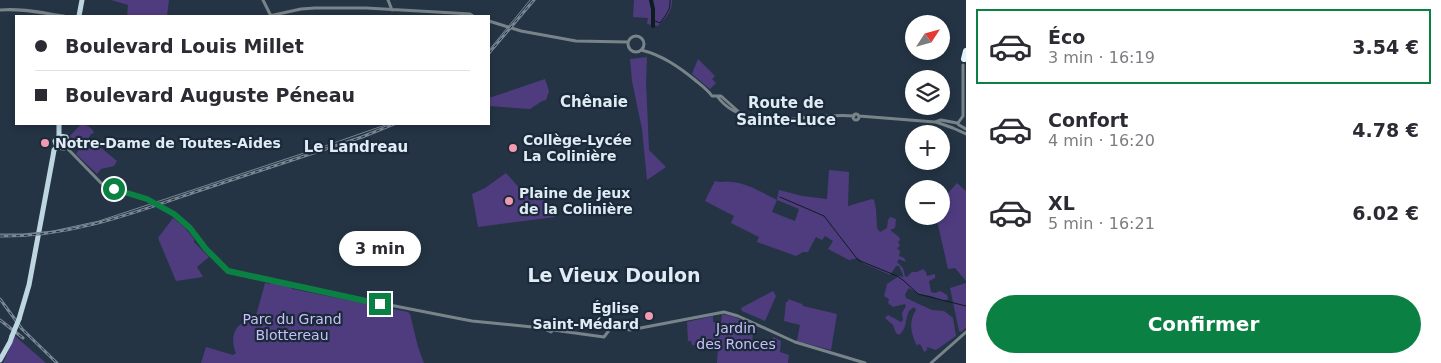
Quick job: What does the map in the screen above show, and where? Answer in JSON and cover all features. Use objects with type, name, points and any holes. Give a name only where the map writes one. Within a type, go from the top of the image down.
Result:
[{"type":"highway","points":[[965,62],[966,51]]},
{"type":"main road","points":[[80,15],[82,0]]},
{"type":"main road","points":[[57,147],[55,141],[59,136],[59,125]]},
{"type":"main road","points":[[57,147],[66,147],[68,144],[68,139],[64,136],[59,136]]},
{"type":"main road","points":[[0,362],[19,319],[29,285],[54,150],[57,147]]},
{"type":"street","points":[[263,0],[270,15]]},
{"type":"street","points":[[388,0],[392,10]]},
{"type":"street","points":[[274,15],[315,8],[472,15]]},
{"type":"street","points":[[0,10],[57,15]]},
{"type":"street","points":[[490,21],[521,30],[576,41],[628,42]]},
{"type":"street","points":[[632,37],[639,37],[643,41],[642,48],[636,52],[632,51],[628,48],[628,42],[632,37]]},
{"type":"street","points":[[642,48],[674,64],[712,96],[721,96],[740,113],[755,118],[769,120],[837,115],[854,116],[857,114],[859,116],[935,122],[941,120],[966,128]]},
{"type":"street","points":[[956,126],[962,116],[965,62]]},
{"type":"street","points":[[956,126],[966,134]]},
{"type":"street","points":[[66,147],[108,187],[153,202],[174,214],[189,226],[206,249],[228,271],[308,289],[472,321],[604,337],[613,325],[625,329],[639,328],[724,312],[738,316],[795,342],[865,363]]},
{"type":"street","points":[[931,363],[966,332]]},
{"type":"green space","points":[[111,0],[169,0],[167,15],[127,15],[128,5]]},
{"type":"green space","points":[[634,0],[672,0],[672,4],[670,12],[658,26],[647,24],[648,18],[633,17]]},
{"type":"green space","points":[[647,57],[646,82],[649,150],[666,167],[647,180],[642,129],[632,81],[630,59]]},
{"type":"green space","points":[[698,59],[715,76],[712,79],[716,83],[710,89],[692,74]]},
{"type":"green space","points":[[545,79],[549,91],[546,100],[530,109],[490,106],[490,98]]},
{"type":"green space","points":[[80,125],[92,129],[94,133],[88,139],[117,161],[114,166],[101,169],[97,174],[76,154],[82,145],[72,143],[70,136]]},
{"type":"green space","points":[[829,170],[849,172],[848,206],[874,200],[877,228],[880,232],[887,228],[890,217],[896,219],[895,228],[890,230],[900,240],[898,242],[900,246],[897,248],[900,251],[899,256],[904,258],[906,262],[899,259],[897,262],[903,268],[905,276],[907,277],[912,272],[923,269],[927,276],[935,274],[935,278],[929,281],[931,292],[940,291],[947,295],[948,298],[947,300],[941,300],[919,294],[909,288],[905,294],[906,298],[932,310],[944,311],[953,318],[956,336],[936,350],[927,347],[927,350],[924,352],[921,345],[918,344],[917,346],[913,337],[911,324],[916,310],[914,307],[909,311],[902,333],[899,335],[896,333],[893,325],[885,318],[888,315],[901,322],[903,320],[902,313],[906,306],[905,304],[893,307],[888,303],[889,299],[884,296],[887,284],[899,276],[903,277],[899,266],[896,266],[890,275],[863,263],[858,258],[849,260],[828,249],[833,241],[825,236],[822,240],[816,237],[808,252],[803,252],[796,256],[757,242],[759,237],[731,223],[734,216],[705,201],[715,181],[743,184],[777,200],[779,190],[802,196],[827,199]],"holes":[[[777,200],[799,209],[795,221],[772,212]]]},
{"type":"green space","name":"Plaine de jeux de la Colinière","points":[[506,173],[523,192],[533,186],[555,217],[478,227],[472,194],[485,188]]},
{"type":"green space","points":[[957,183],[966,191],[966,281],[955,268],[948,269],[938,225],[950,225],[950,191]]},
{"type":"green space","points":[[173,218],[185,228],[194,239],[194,242],[209,257],[197,267],[203,277],[176,281],[158,238]]},
{"type":"green space","name":"Parc du Grand Blottereau","points":[[271,282],[291,286],[292,289],[408,312],[424,363],[201,363],[206,347],[233,355],[236,353],[233,341],[235,330],[242,323],[254,323],[265,283],[270,284]]},
{"type":"green space","points":[[966,283],[966,328],[961,332],[959,331],[950,288]]},
{"type":"green space","points":[[773,291],[776,296],[765,321],[742,311],[741,308]]},
{"type":"green space","points":[[788,299],[803,306],[837,314],[831,350],[797,341],[800,325],[784,321]]},
{"type":"green space","name":"Jardin des Ronces","points":[[722,314],[754,325],[752,342],[770,345],[773,337],[781,341],[780,352],[789,355],[788,363],[717,363],[718,347],[692,345],[691,341],[688,341],[687,322],[713,316],[713,322],[721,323]]},
{"type":"green space","points":[[15,336],[46,363],[3,363]]},
{"type":"waterway","points":[[651,0],[653,26]]},
{"type":"waterway","points":[[653,20],[660,23],[669,10],[670,0]]},
{"type":"waterway","points":[[780,197],[824,216],[858,260],[897,276],[918,294],[966,306]]},
{"type":"tram line","points":[[490,49],[530,0]]},
{"type":"tram line","points":[[0,234],[53,231],[99,221],[385,125]]},
{"type":"railway","points":[[490,52],[534,0]]},
{"type":"railway","points":[[0,236],[50,233],[121,217],[362,137],[392,125]]},
{"type":"railway","points":[[0,299],[22,329],[57,363]]},
{"type":"railway","points":[[0,320],[23,338]]},
{"type":"place","name":"Notre-Dame de Toutes-Aides","points":[[45,143]]},
{"type":"place","name":"Collège-Lycée La Colinière","points":[[513,148]]},
{"type":"place","name":"Plaine de jeux de la Colinière","points":[[509,201]]},
{"type":"place","name":"Église Saint-Médard","points":[[649,316]]},
{"type":"district","name":"Chênaie","points":[[594,102]]},
{"type":"district","name":"Route de Sainte-Luce","points":[[786,112]]},
{"type":"district","name":"Le Landreau","points":[[356,147]]},
{"type":"district","name":"Le Vieux Doulon","points":[[614,275]]},
{"type":"route","points":[[114,189],[147,199],[174,214],[190,228],[206,249],[228,271],[380,304]]}]
